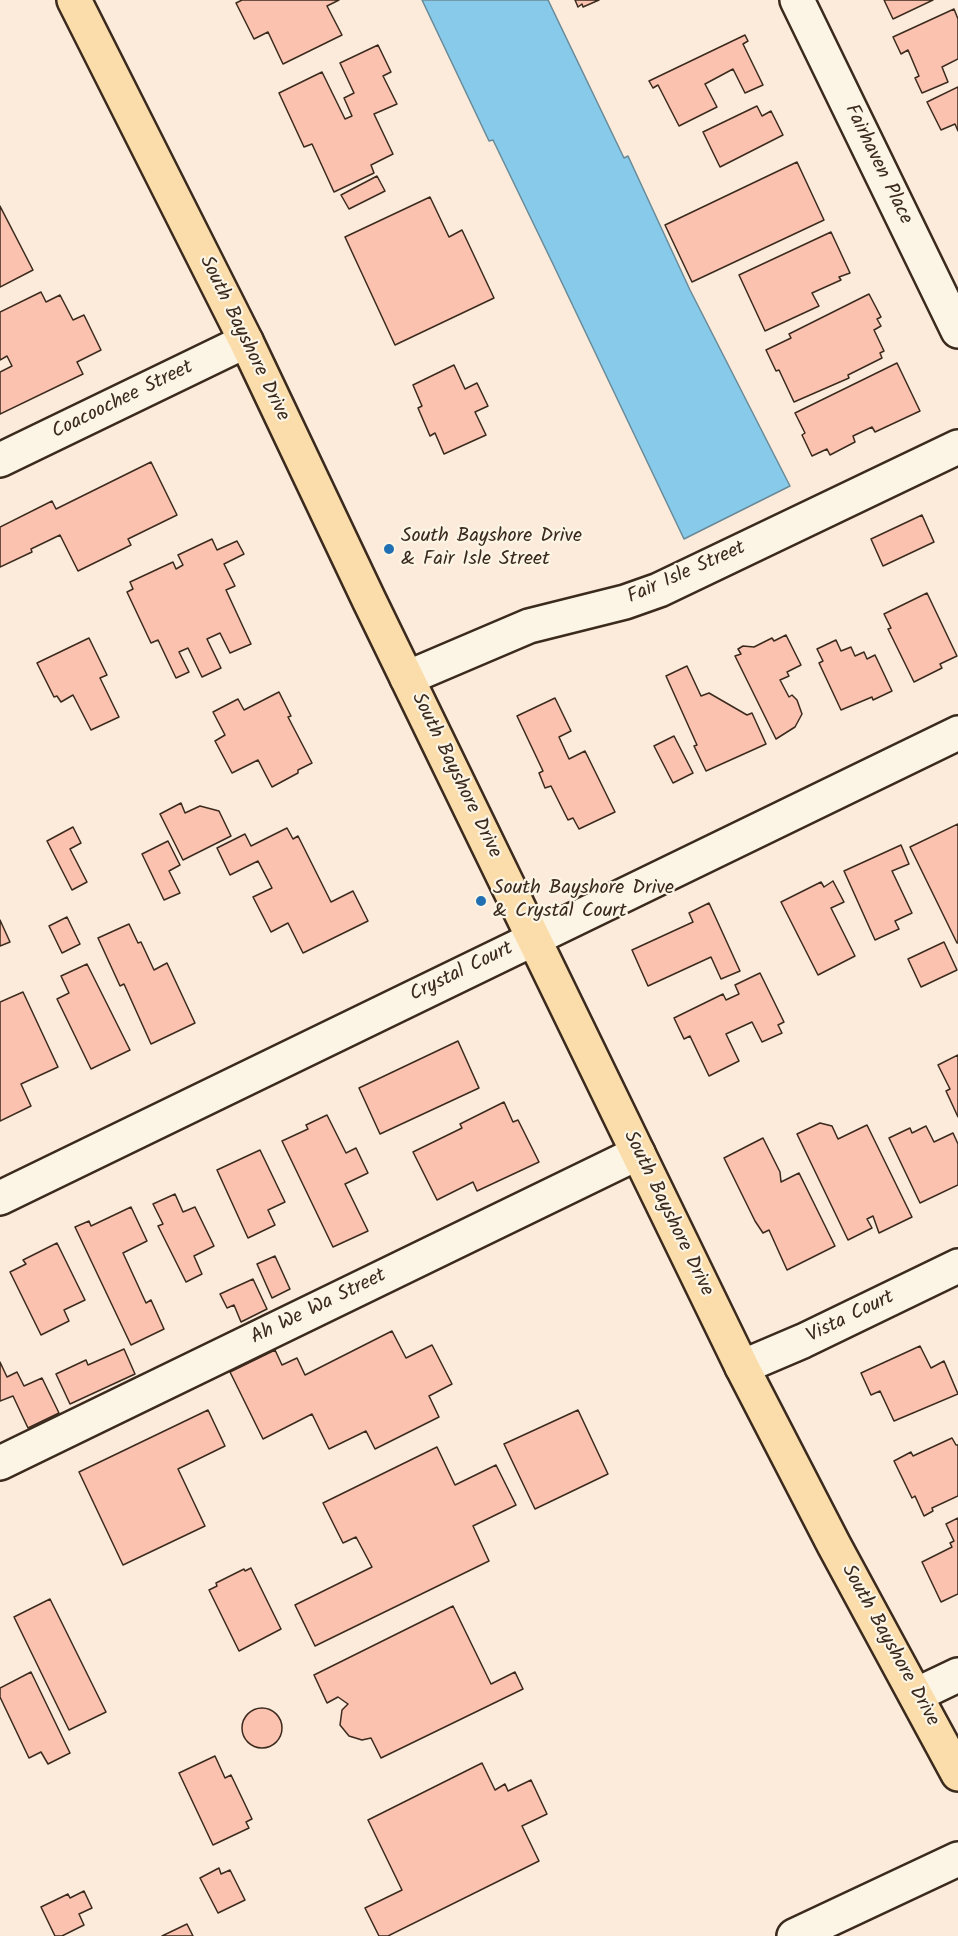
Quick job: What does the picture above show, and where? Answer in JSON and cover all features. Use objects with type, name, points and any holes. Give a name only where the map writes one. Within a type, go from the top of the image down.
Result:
[{"type":"main road","name":"South Bayshore Drive","points":[[74,0],[246,341],[742,1367],[839,1555],[958,1773]]},
{"type":"street","name":"Fairhaven Place","points":[[797,0],[958,331]]},
{"type":"street","name":"Coacoochee Street","points":[[0,460],[246,341]]},
{"type":"street","name":"Fair Isle Street","points":[[407,678],[529,626],[625,602],[658,590],[958,447]]},
{"type":"street","name":"Crystal Court","points":[[0,1198],[958,734]]},
{"type":"street","name":"Ah We Wa Street","points":[[0,1463],[638,1153]]},
{"type":"street","name":"Vista Court","points":[[742,1367],[803,1341],[958,1266]]},
{"type":"street","points":[[916,1695],[958,1675]]},
{"type":"street","points":[[794,1936],[958,1859]]},
{"type":"water","points":[[422,0],[548,0],[624,158],[628,156],[690,290],[790,486],[684,539],[493,140],[489,141]]},
{"type":"building","points":[[242,0],[339,0],[327,6],[342,35],[283,64],[268,32],[254,39],[236,3]]},
{"type":"building","points":[[575,0],[599,0],[578,7]]},
{"type":"building","points":[[884,0],[933,0],[893,19]]},
{"type":"building","points":[[954,9],[958,19],[958,59],[942,67],[948,82],[922,93],[915,78],[919,76],[908,50],[901,54],[893,37]]},
{"type":"building","points":[[745,35],[748,41],[743,44],[763,85],[745,93],[733,69],[705,84],[717,107],[679,126],[658,85],[653,88],[649,81]]},
{"type":"building","points":[[378,45],[391,72],[383,76],[397,104],[374,114],[393,154],[371,165],[374,173],[334,192],[312,144],[304,147],[279,93],[322,72],[345,119],[352,116],[344,98],[354,93],[340,63]]},
{"type":"building","points":[[958,87],[958,131],[955,124],[941,130],[927,102]]},
{"type":"building","points":[[757,106],[762,116],[771,111],[783,135],[720,167],[703,132]]},
{"type":"building","points":[[797,162],[824,220],[692,282],[665,225]]},
{"type":"building","points":[[377,176],[385,191],[349,209],[341,195]]},
{"type":"building","points":[[430,197],[449,237],[462,230],[494,298],[395,345],[345,237]]},
{"type":"building","points":[[0,206],[33,270],[0,287]]},
{"type":"building","points":[[831,232],[850,273],[839,277],[841,280],[812,293],[819,306],[765,331],[739,275]]},
{"type":"building","points":[[41,292],[46,302],[60,295],[73,320],[84,315],[101,350],[77,362],[83,374],[0,414],[0,372],[12,366],[7,356],[0,360],[0,312]]},
{"type":"building","points":[[869,294],[881,317],[877,319],[881,326],[874,330],[884,351],[880,353],[882,358],[848,375],[849,378],[794,402],[779,370],[776,371],[766,350],[791,338],[789,334]]},
{"type":"building","points":[[897,363],[920,411],[875,432],[872,427],[853,436],[855,442],[830,455],[827,449],[812,456],[802,435],[805,433],[795,413]]},
{"type":"building","points":[[454,365],[465,389],[477,383],[488,406],[475,412],[486,435],[444,454],[435,433],[430,436],[418,408],[422,406],[413,385]]},
{"type":"building","points":[[151,462],[177,515],[128,539],[131,545],[78,571],[60,535],[31,549],[32,552],[0,567],[0,527],[52,501],[56,509]]},
{"type":"building","points":[[922,515],[934,542],[883,566],[871,539]]},
{"type":"building","points":[[212,539],[217,550],[237,541],[244,554],[224,564],[235,586],[226,590],[251,644],[230,653],[220,633],[207,639],[221,668],[202,677],[188,648],[179,652],[189,672],[176,678],[158,640],[151,643],[127,592],[133,589],[130,582],[173,562],[176,569],[183,565],[178,555]]},
{"type":"building","points":[[927,593],[957,656],[940,664],[942,668],[914,682],[888,629],[891,628],[884,614]]},
{"type":"building","points":[[786,635],[801,665],[787,672],[789,676],[780,680],[789,697],[792,695],[797,700],[802,714],[795,727],[776,739],[735,656],[741,654],[738,649],[743,646],[754,647],[772,638],[774,641]]},
{"type":"building","points":[[89,638],[107,675],[100,678],[119,717],[91,730],[73,695],[61,702],[57,696],[54,697],[37,663]]},
{"type":"building","points":[[836,640],[841,651],[851,647],[855,656],[864,652],[867,659],[875,655],[892,691],[873,700],[872,697],[841,710],[819,663],[823,661],[817,649]]},
{"type":"building","points":[[687,666],[701,696],[709,693],[747,715],[752,713],[766,744],[706,771],[666,676]]},
{"type":"building","points":[[279,692],[291,716],[288,717],[312,763],[272,787],[258,760],[232,773],[215,741],[225,735],[213,712],[238,699],[244,710]]},
{"type":"building","points":[[555,698],[571,731],[559,737],[569,759],[585,751],[615,812],[579,829],[573,818],[568,820],[551,786],[545,788],[539,773],[543,771],[517,716]]},
{"type":"building","points":[[674,736],[693,773],[673,783],[654,746]]},
{"type":"building","points":[[181,803],[185,813],[200,806],[219,811],[231,836],[183,860],[160,814]]},
{"type":"building","points":[[958,824],[958,943],[957,943],[910,847]]},
{"type":"building","points":[[73,827],[81,843],[70,849],[87,882],[72,890],[47,841]]},
{"type":"building","points":[[287,828],[293,839],[298,836],[331,902],[353,891],[368,921],[303,953],[288,923],[271,932],[253,897],[272,888],[258,861],[230,875],[217,848],[245,834],[251,846]]},
{"type":"building","points":[[168,841],[180,865],[169,871],[180,893],[164,900],[142,854]]},
{"type":"building","points":[[901,845],[909,864],[892,871],[912,913],[895,921],[899,929],[875,940],[844,871]]},
{"type":"building","points":[[833,881],[844,902],[831,908],[855,956],[818,975],[781,902],[821,882],[824,887]]},
{"type":"building","points":[[709,903],[740,971],[721,979],[711,957],[648,986],[632,950],[693,922],[689,913]]},
{"type":"building","points":[[67,917],[80,944],[62,953],[49,926]]},
{"type":"building","points":[[0,920],[10,942],[0,946]]},
{"type":"building","points":[[129,924],[138,943],[141,942],[154,970],[167,963],[195,1023],[151,1044],[124,984],[120,986],[98,938]]},
{"type":"building","points":[[944,942],[957,970],[921,987],[908,959]]},
{"type":"building","points":[[87,964],[130,1050],[91,1069],[57,999],[69,993],[61,976]]},
{"type":"building","points":[[760,973],[784,1022],[778,1025],[782,1033],[762,1042],[752,1022],[726,1034],[739,1061],[709,1076],[690,1036],[684,1039],[674,1018],[723,994],[726,1000],[739,994],[735,985]]},
{"type":"building","points":[[23,992],[58,1067],[21,1084],[31,1106],[0,1121],[0,1002]]},
{"type":"building","points":[[458,1041],[479,1088],[380,1134],[359,1088]]},
{"type":"building","points":[[958,1055],[958,1117],[946,1091],[950,1089],[938,1065]]},
{"type":"building","points":[[504,1102],[513,1122],[518,1120],[539,1162],[477,1191],[473,1182],[437,1200],[413,1152],[462,1128],[460,1124]]},
{"type":"building","points":[[327,1115],[346,1153],[356,1148],[368,1173],[345,1184],[368,1231],[333,1247],[282,1141],[308,1129],[306,1125]]},
{"type":"building","points":[[820,1123],[832,1126],[838,1139],[867,1125],[912,1217],[879,1233],[873,1216],[867,1219],[872,1228],[848,1240],[797,1134]]},
{"type":"building","points":[[926,1126],[934,1142],[953,1133],[958,1144],[958,1185],[920,1203],[889,1138],[910,1128],[912,1133]]},
{"type":"building","points":[[763,1138],[780,1172],[781,1182],[799,1173],[835,1246],[787,1270],[769,1230],[763,1233],[755,1221],[724,1158]]},
{"type":"building","points":[[260,1150],[285,1202],[268,1210],[275,1225],[248,1238],[217,1170]]},
{"type":"building","points":[[175,1194],[183,1212],[195,1207],[214,1246],[194,1256],[202,1274],[186,1282],[158,1226],[163,1224],[153,1204]]},
{"type":"building","points":[[131,1207],[147,1241],[123,1253],[146,1303],[151,1300],[164,1329],[131,1345],[75,1227],[89,1221],[91,1226]]},
{"type":"building","points":[[57,1243],[85,1300],[64,1310],[69,1321],[41,1335],[10,1272],[26,1264],[23,1260]]},
{"type":"building","points":[[275,1256],[290,1289],[272,1298],[257,1264]]},
{"type":"building","points":[[253,1279],[267,1309],[241,1322],[234,1305],[227,1308],[220,1294]]},
{"type":"building","points":[[392,1331],[406,1358],[432,1345],[452,1384],[429,1396],[439,1417],[375,1449],[366,1431],[329,1449],[312,1414],[263,1439],[230,1372],[275,1350],[282,1365],[297,1358],[305,1375]]},
{"type":"building","points":[[920,1346],[931,1368],[944,1361],[958,1394],[894,1421],[880,1391],[871,1395],[861,1373]]},
{"type":"building","points":[[124,1349],[135,1374],[70,1404],[56,1374],[86,1360],[88,1365]]},
{"type":"building","points":[[0,1362],[7,1377],[17,1372],[24,1386],[42,1378],[59,1413],[28,1428],[13,1396],[0,1401]]},
{"type":"building","points":[[208,1410],[225,1446],[178,1469],[205,1526],[123,1565],[79,1472]]},
{"type":"building","points":[[578,1410],[608,1474],[535,1509],[504,1444]]},
{"type":"building","points":[[952,1438],[958,1445],[958,1496],[932,1508],[933,1511],[924,1516],[915,1496],[912,1498],[894,1461],[911,1452],[913,1456]]},
{"type":"building","points":[[437,1447],[455,1485],[496,1465],[516,1505],[473,1526],[489,1561],[315,1646],[295,1605],[372,1567],[356,1537],[343,1543],[323,1503]]},
{"type":"building","points":[[958,1518],[958,1594],[941,1602],[922,1562],[952,1547],[950,1543],[954,1541],[946,1524]]},
{"type":"building","points":[[251,1568],[281,1629],[239,1651],[209,1590],[217,1586],[216,1583],[244,1569],[245,1571]]},
{"type":"building","points":[[50,1599],[106,1712],[69,1730],[14,1617]]},
{"type":"building","points":[[453,1606],[491,1684],[515,1672],[523,1689],[381,1758],[371,1738],[362,1740],[349,1736],[340,1725],[342,1710],[348,1704],[338,1697],[327,1703],[314,1675]]},
{"type":"building","points":[[31,1672],[70,1753],[48,1764],[41,1752],[29,1758],[0,1697],[0,1688]]},
{"type":"building","points":[[262,1708],[276,1714],[282,1728],[276,1742],[262,1748],[248,1742],[242,1728],[248,1714]]},
{"type":"building","points":[[215,1756],[225,1778],[231,1775],[252,1819],[246,1822],[249,1828],[213,1845],[179,1773]]},
{"type":"building","points":[[482,1763],[495,1790],[505,1784],[508,1791],[531,1780],[547,1814],[522,1826],[539,1861],[388,1936],[379,1936],[365,1908],[402,1890],[368,1820]]},
{"type":"building","points":[[219,1868],[221,1874],[230,1870],[245,1900],[218,1913],[200,1878]]},
{"type":"building","points":[[84,1891],[92,1908],[79,1914],[84,1925],[62,1936],[55,1936],[41,1907],[68,1894],[70,1898]]},
{"type":"building","points":[[187,1924],[193,1936],[162,1936]]},
{"type":"place","name":"South Bayshore Drive & Fair Isle Street","points":[[389,549]]},
{"type":"place","name":"South Bayshore Drive & Crystal Court","points":[[481,901]]}]
